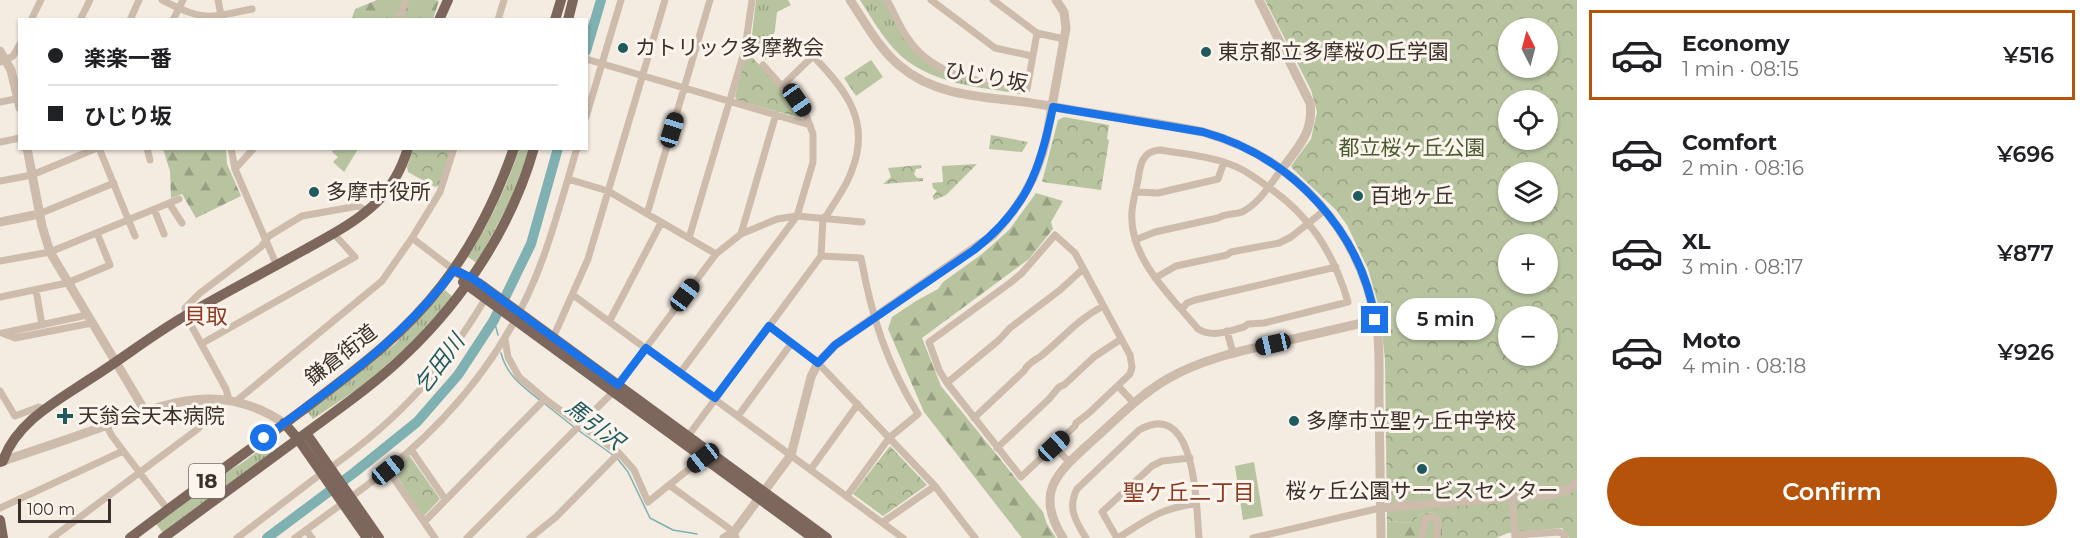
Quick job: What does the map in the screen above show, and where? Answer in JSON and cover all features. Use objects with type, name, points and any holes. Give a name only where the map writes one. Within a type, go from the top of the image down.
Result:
[{"type":"main road","points":[[440,18],[448,0]]},
{"type":"main road","points":[[556,18],[561,0]]},
{"type":"main road","points":[[568,18],[573,0]]},
{"type":"main road","points":[[1,462],[18,431],[46,409],[186,316],[334,234],[367,211],[388,188],[407,150]]},
{"type":"main road","name":"鎌倉街道","points":[[130,538],[143,534],[168,510],[392,340],[425,306],[454,270],[487,213],[513,150]]},
{"type":"main road","name":"鎌倉街道","points":[[163,538],[369,386],[405,355],[439,319],[469,282],[495,240],[513,203],[533,150]]},
{"type":"main road","points":[[454,270],[616,388],[688,436],[813,538]]},
{"type":"main road","points":[[616,388],[703,458],[827,538]]},
{"type":"main road","points":[[284,423],[302,436],[346,498],[379,538]]},
{"type":"main road","points":[[346,498],[367,538]]},
{"type":"main road","points":[[0,520],[3,538]]},
{"type":"street","points":[[33,18],[41,0]]},
{"type":"street","points":[[81,18],[90,0]]},
{"type":"street","points":[[131,18],[139,0]]},
{"type":"street","points":[[162,0],[178,9],[202,17],[216,17],[252,9]]},
{"type":"street","points":[[174,18],[183,0]]},
{"type":"street","points":[[216,17],[218,0]]},
{"type":"street","points":[[400,18],[406,0]]},
{"type":"street","points":[[499,18],[504,0]]},
{"type":"street","points":[[588,109],[600,63],[621,0]]},
{"type":"street","points":[[551,341],[588,259],[665,0]]},
{"type":"street","points":[[647,214],[710,0]]},
{"type":"street","points":[[690,238],[730,101],[748,51],[752,0]]},
{"type":"street","name":"ひじり坂","points":[[850,0],[889,55],[900,66],[930,85],[958,93],[1053,107],[1222,137],[1250,149],[1282,169],[1325,210],[1342,233],[1354,256],[1367,287],[1375,320],[1378,345],[1381,538]]},
{"type":"street","points":[[887,0],[907,38],[918,51],[932,63],[954,75],[1027,89],[1037,33]]},
{"type":"street","points":[[931,0],[995,48],[1032,56]]},
{"type":"street","points":[[993,0],[1037,33],[1064,39]]},
{"type":"street","points":[[724,538],[735,535],[791,454],[808,385],[818,363],[835,345],[993,235],[1028,191],[1042,157],[1064,39],[1066,20],[1056,0]]},
{"type":"street","points":[[1135,240],[1155,232],[1223,215],[1238,214],[1258,201],[1307,133],[1311,114],[1310,103],[1259,0]]},
{"type":"street","points":[[3,61],[13,56],[18,47]]},
{"type":"street","points":[[0,51],[18,99]]},
{"type":"street","points":[[688,436],[821,256],[823,218],[852,172],[858,144],[856,116],[844,90],[813,56],[782,86]]},
{"type":"street","points":[[588,60],[810,124]]},
{"type":"street","points":[[680,373],[796,216],[813,162],[813,134],[805,112],[797,100],[764,65]]},
{"type":"street","points":[[0,102],[18,102]]},
{"type":"street","points":[[741,234],[776,114]]},
{"type":"street","points":[[0,142],[18,138]]},
{"type":"street","points":[[27,150],[39,214],[50,252],[146,411]]},
{"type":"street","points":[[0,181],[32,175],[93,150]]},
{"type":"street","points":[[99,150],[135,236]]},
{"type":"street","points":[[148,150],[151,160]]},
{"type":"street","points":[[231,150],[235,169],[277,266]]},
{"type":"street","points":[[235,169],[252,150]]},
{"type":"street","points":[[232,401],[380,278],[412,238],[440,192],[453,150]]},
{"type":"street","points":[[295,538],[412,451],[462,398],[504,339],[543,259],[576,150]]},
{"type":"street","points":[[1160,150],[1208,158],[1248,172],[1269,186],[1291,204],[1327,249],[1348,302],[1264,323],[1248,324],[1227,332],[1212,334],[1203,332],[1155,278],[1135,240],[1132,212],[1141,162],[1150,152],[1160,150]]},
{"type":"street","points":[[1136,192],[1158,193],[1218,179],[1224,162]]},
{"type":"street","points":[[568,179],[608,191],[716,254]]},
{"type":"street","points":[[0,222],[39,214],[114,183]]},
{"type":"street","points":[[0,261],[50,252],[179,199]]},
{"type":"street","points":[[169,203],[182,223]]},
{"type":"street","points":[[232,401],[186,316],[185,308],[200,293],[247,260],[267,241],[269,236],[309,213],[315,215],[358,206],[367,211]]},
{"type":"street","points":[[154,209],[164,234]]},
{"type":"street","points":[[1155,278],[1184,264],[1279,243],[1291,237],[1325,210]]},
{"type":"street","points":[[467,538],[616,388],[716,254],[741,234],[777,219],[796,216],[862,222]]},
{"type":"street","points":[[610,320],[661,223]]},
{"type":"street","points":[[0,297],[67,283],[110,265],[97,233]]},
{"type":"street","points":[[201,344],[357,258],[334,234]]},
{"type":"street","points":[[1055,235],[1065,241],[1075,253],[1083,269],[1130,355],[1132,367],[1130,374],[1021,477],[947,383],[939,370],[929,342],[1010,283],[1055,235]]},
{"type":"street","points":[[412,238],[454,270]]},
{"type":"street","points":[[821,256],[861,258],[874,319],[901,386],[918,414],[889,438],[847,496]]},
{"type":"street","points":[[1182,309],[1187,303],[1195,300],[1336,267]]},
{"type":"street","points":[[947,383],[1083,269]]},
{"type":"street","points":[[36,290],[42,325]]},
{"type":"street","points":[[573,294],[903,538]]},
{"type":"street","points":[[237,538],[328,473],[383,427],[424,386],[491,297]]},
{"type":"street","points":[[974,418],[1071,327],[1103,306]]},
{"type":"street","points":[[1,333],[90,319]]},
{"type":"street","points":[[1,333],[15,338],[90,319]]},
{"type":"street","points":[[1063,538],[1052,519],[1049,497],[1053,483],[1069,462],[1155,387],[1205,361],[1375,320]]},
{"type":"street","points":[[769,326],[818,363],[858,404],[935,486],[975,538]]},
{"type":"street","points":[[1227,332],[1233,353]]},
{"type":"street","points":[[504,339],[514,370],[527,385],[542,401],[580,425],[634,470],[648,502],[703,458]]},
{"type":"street","points":[[997,447],[1050,399],[1059,387],[1107,347],[1121,339]]},
{"type":"street","points":[[738,416],[791,344]]},
{"type":"street","points":[[1118,386],[1134,403]]},
{"type":"street","points":[[0,391],[15,416],[39,406],[46,409]]},
{"type":"street","points":[[1,462],[170,403],[199,399],[232,401],[267,412],[284,423]]},
{"type":"street","points":[[52,538],[199,429],[199,399]]},
{"type":"street","points":[[424,522],[542,401]]},
{"type":"street","points":[[811,469],[858,404]]},
{"type":"street","points":[[106,425],[168,510]]},
{"type":"street","points":[[1082,537],[1072,512],[1071,503],[1079,486],[1139,430],[1156,425],[1172,428],[1179,434],[1190,458],[1199,538]]},
{"type":"street","points":[[1054,446],[1069,462]]},
{"type":"street","points":[[0,508],[123,451]]},
{"type":"street","points":[[412,451],[445,499]]},
{"type":"street","points":[[530,538],[556,517],[616,456]]},
{"type":"street","points":[[1190,458],[1162,461],[1152,466],[1102,512],[1118,538],[1130,528],[1167,509],[1195,504]]},
{"type":"street","points":[[388,470],[435,538]]},
{"type":"street","points":[[1253,538],[1380,508],[1561,493],[1577,483]]},
{"type":"street","points":[[669,485],[735,535]]},
{"type":"street","points":[[883,522],[935,486]]},
{"type":"street","points":[[1512,496],[1515,537],[1559,532],[1564,538]]},
{"type":"street","points":[[1421,538],[1426,518],[1432,517],[1438,520],[1437,538]]},
{"type":"street","points":[[306,530],[312,538]]},
{"type":"green space","points":[[377,0],[439,1],[433,18],[352,18],[355,9]]},
{"type":"green space","points":[[756,0],[788,0],[791,5],[777,12],[775,30],[766,60],[752,48],[751,43]]},
{"type":"green space","points":[[860,0],[884,0],[904,39],[929,64],[1022,92],[1021,94],[954,82],[922,70],[895,50]]},
{"type":"green space","name":"都立桜ヶ丘公園","points":[[1265,0],[1577,0],[1577,538],[1569,538],[1562,528],[1508,533],[1496,538],[1442,538],[1442,518],[1433,512],[1421,514],[1412,523],[1387,521],[1385,359],[1379,307],[1368,269],[1347,225],[1336,210],[1291,166],[1311,139],[1317,112],[1311,90]]},
{"type":"green space","points":[[750,55],[796,103],[804,115],[801,118],[736,100],[745,56]]},
{"type":"green space","points":[[871,60],[883,77],[856,96],[844,78]]},
{"type":"green space","points":[[1064,117],[1109,125],[1107,139],[1109,140],[1101,190],[1042,182],[1058,120]]},
{"type":"green space","points":[[991,135],[1028,142],[1022,152],[989,149]]},
{"type":"green space","points":[[163,150],[226,150],[227,164],[241,196],[196,218],[182,194],[171,198],[170,171]]},
{"type":"green space","points":[[333,150],[357,150],[344,172],[333,162],[338,157]]},
{"type":"green space","points":[[413,150],[452,150],[440,185],[435,187],[408,172],[407,167]]},
{"type":"green space","points":[[519,150],[530,150],[510,201],[477,263],[468,257],[509,177]]},
{"type":"green space","points":[[977,164],[946,195],[934,200],[933,196],[937,191],[933,188],[932,183],[943,182],[942,166]]},
{"type":"green space","points":[[921,165],[922,168],[916,169],[914,174],[917,178],[923,178],[923,181],[883,184],[891,177],[888,168]]},
{"type":"green space","points":[[1036,193],[1063,201],[1051,222],[1053,229],[1029,259],[922,338],[941,386],[1043,512],[1056,538],[1022,538],[924,412],[888,329],[892,317],[938,289],[943,282],[982,254],[1009,230]]},
{"type":"green space","points":[[445,290],[453,297],[417,338],[365,384],[313,419],[307,411],[395,344]]},
{"type":"green space","points":[[270,442],[277,450],[164,534],[156,524],[217,478]]},
{"type":"green space","points":[[890,446],[927,485],[883,516],[853,494]]},
{"type":"green space","points":[[409,455],[440,499],[423,517],[393,470]]},
{"type":"green space","points":[[1254,462],[1263,516],[1243,520],[1235,466]]},
{"type":"green space","points":[[1433,512],[1443,518],[1442,538],[1387,538],[1387,521],[1412,523],[1421,514]]},
{"type":"waterway","name":"乞田川","points":[[588,44],[601,0]]},
{"type":"waterway","name":"乞田川","points":[[267,538],[417,422],[458,375],[494,320],[531,244],[557,150]]},
{"type":"waterway","name":"馬引沢","points":[[494,320],[498,335]]},
{"type":"waterway","name":"馬引沢","points":[[501,353],[512,375],[541,401]]},
{"type":"waterway","name":"馬引沢","points":[[545,404],[574,427]]},
{"type":"waterway","name":"馬引沢","points":[[578,430],[613,455]]},
{"type":"waterway","name":"馬引沢","points":[[617,458],[628,472],[650,518],[673,530],[697,534]]},
{"type":"place","name":"カトリック多摩教会","points":[[623,48]]},
{"type":"place","name":"東京都立多摩桜の丘学園","points":[[1206,52]]},
{"type":"place","name":"多摩市役所","points":[[314,192]]},
{"type":"place","name":"百地ヶ丘","points":[[1358,196]]},
{"type":"place","name":"天翁会天本病院","points":[[65,416]]},
{"type":"place","name":"多摩市立聖ヶ丘中学校","points":[[1294,421]]},
{"type":"place","name":"桜ヶ丘公園サービスセンター","points":[[1422,469]]},
{"type":"district","name":"貝取","points":[[206,316]]},
{"type":"district","name":"聖ケ丘二丁目","points":[[1189,492]]},
{"type":"route","points":[[264,438],[392,340],[425,306],[454,270],[472,278],[618,385],[646,348],[715,398],[769,326],[818,363],[835,345],[974,250],[1007,220],[1028,191],[1037,170],[1053,107],[1203,132],[1250,149],[1272,162],[1302,186],[1325,210],[1342,233],[1367,287],[1375,320]]}]
